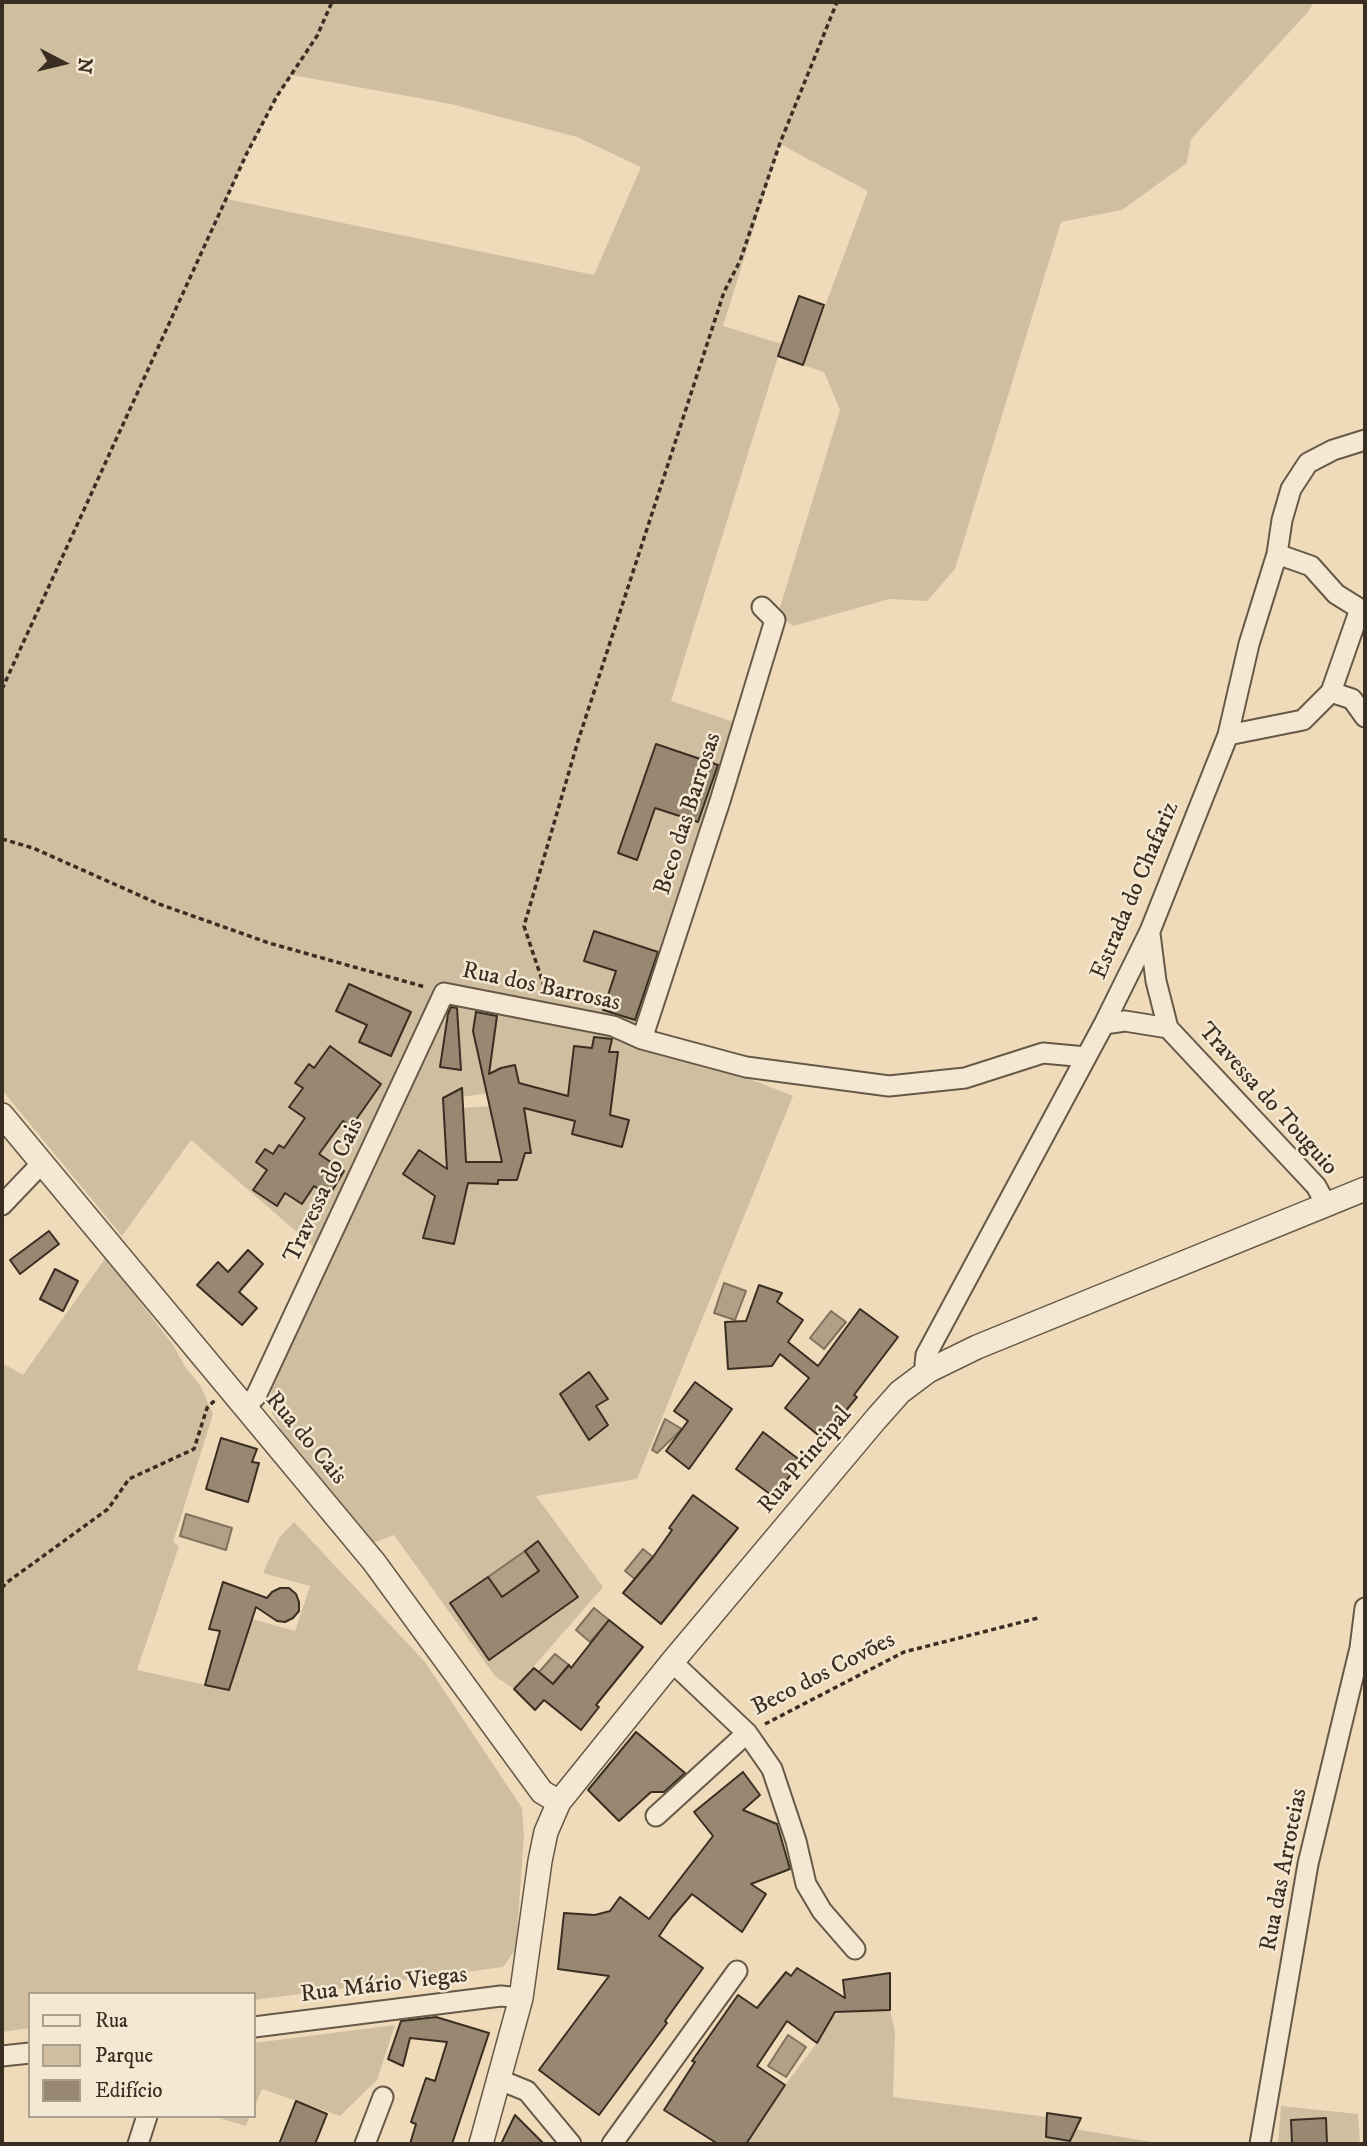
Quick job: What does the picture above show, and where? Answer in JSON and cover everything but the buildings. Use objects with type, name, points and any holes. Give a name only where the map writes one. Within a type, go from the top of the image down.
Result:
[{"type":"street","name":"Estrada do Chafariz","points":[[928,1371],[925,1364],[926,1355],[1104,1024],[1150,931],[1228,734],[1249,644],[1277,554],[1282,520],[1291,489],[1308,463],[1333,450],[1365,440]]},
{"type":"street","points":[[1228,734],[1303,720],[1331,692],[1360,609],[1336,594],[1311,566],[1277,554]]},
{"type":"street","name":"Beco das Barrosas","points":[[642,1039],[720,801],[775,620],[762,607]]},
{"type":"street","points":[[1331,692],[1353,699],[1365,717]]},
{"type":"street","name":"Travessa do Touguio","points":[[1150,931],[1156,981],[1168,1028],[1316,1186],[1327,1206]]},
{"type":"street","name":"Rua dos Barrosas","points":[[444,993],[613,1026],[642,1039],[746,1067],[889,1086],[965,1078],[1043,1053],[1086,1057]]},
{"type":"street","name":"Travessa do Cais","points":[[245,1407],[257,1396],[444,993]]},
{"type":"street","name":"Travessa do Touguio","points":[[1104,1024],[1125,1021],[1168,1028]]},
{"type":"street","name":"Rua do Cais","points":[[2,1115],[374,1562],[542,1792],[559,1802]]},
{"type":"street","points":[[2,1205],[41,1163]]},
{"type":"street","name":"Rua Principal","points":[[481,2144],[521,1998],[540,1861],[546,1832],[559,1802],[672,1662],[900,1392],[928,1371],[977,1347],[1365,1189]]},
{"type":"street","name":"Rua das Arroteias","points":[[1261,2144],[1308,1864],[1360,1648],[1365,1608]]},
{"type":"street","points":[[672,1662],[747,1733],[772,1769],[796,1841],[806,1884],[822,1911],[855,1949]]},
{"type":"street","points":[[656,1816],[747,1733]]},
{"type":"street","points":[[612,2144],[737,1971]]},
{"type":"street","name":"Rua Mário Viegas","points":[[256,2027],[501,1996],[521,1998]]},
{"type":"street","points":[[2,2056],[28,2053]]},
{"type":"street","points":[[500,2080],[527,2091],[571,2144]]},
{"type":"street","points":[[365,2144],[383,2097]]},
{"type":"street","points":[[138,2144],[146,2118]]},
{"type":"path","points":[[2,689],[247,153],[277,96],[317,36],[332,2]]},
{"type":"path","points":[[553,1013],[524,926],[578,741],[724,292],[740,261],[780,144],[837,2]]},
{"type":"path","name":"Rua dos Barrosas","points":[[2,839],[33,848],[159,904],[257,939],[444,993]]},
{"type":"path","points":[[2,1588],[108,1509],[129,1479],[194,1449],[207,1408],[228,1388]]},
{"type":"path","name":"Beco dos Covões","points":[[747,1733],[904,1652],[1038,1618]]},
{"type":"green space","points":[[2,2],[1314,2],[1308,12],[1191,139],[1187,163],[1122,210],[1061,222],[955,569],[927,601],[889,599],[793,626],[778,614],[840,410],[824,372],[803,365],[868,191],[780,144],[723,326],[782,344],[671,701],[743,725],[643,1037],[793,1096],[637,1479],[536,1496],[603,1587],[514,1689],[495,1676],[394,1535],[373,1543],[286,1440],[272,1413],[271,1387],[322,1254],[191,1140],[122,1236],[2,1090]],"holes":[[[292,75],[451,104],[577,137],[641,167],[594,275],[227,199],[277,96]],[[538,1088],[566,1095],[561,1118],[532,1110]],[[506,1090],[531,1153],[500,1154],[490,1106],[463,1108],[466,1150],[446,1152],[443,1099],[454,1093],[462,1097]],[[580,1103],[629,1120],[597,1140],[572,1134]]]},
{"type":"green space","points":[[106,1257],[173,1345],[200,1385],[213,1414],[173,1542],[179,1546],[137,1670],[229,1690],[252,1619],[295,1631],[310,1586],[263,1573],[279,1538],[294,1522],[425,1662],[522,1808],[524,1835],[516,1949],[503,1967],[256,2000],[256,1992],[28,1992],[28,2028],[2,2032],[2,1363],[23,1375]]},
{"type":"green space","points":[[890,2010],[895,2032],[893,2097],[1047,2117],[1046,2137],[1070,2141],[1075,2129],[1163,2144],[746,2144],[817,2043],[832,2016],[846,2011]]},
{"type":"green space","points":[[395,2025],[377,2080],[340,2116],[262,2089],[256,2103],[256,2043]]},
{"type":"green space","points":[[1281,2106],[1358,2114],[1360,2144],[1278,2144]]},
{"type":"green space","points":[[219,2118],[249,2118],[246,2126]]},
{"type":"shaded area","points":[[724,1283],[746,1291],[735,1320],[714,1313]]},
{"type":"shaded area","points":[[831,1311],[846,1322],[824,1349],[810,1338]]},
{"type":"shaded area","points":[[665,1419],[682,1429],[657,1453],[652,1450]]},
{"type":"shaded area","points":[[186,1514],[232,1528],[226,1550],[180,1536]]},
{"type":"shaded area","points":[[643,1549],[653,1557],[635,1579],[625,1571]]},
{"type":"shaded area","points":[[525,1551],[539,1571],[502,1597],[488,1577]]},
{"type":"shaded area","points":[[594,1608],[609,1620],[590,1642],[576,1630]]},
{"type":"shaded area","points":[[555,1654],[569,1665],[553,1684],[539,1672]]},
{"type":"shaded area","points":[[788,2035],[806,2047],[786,2077],[768,2066]]}]
